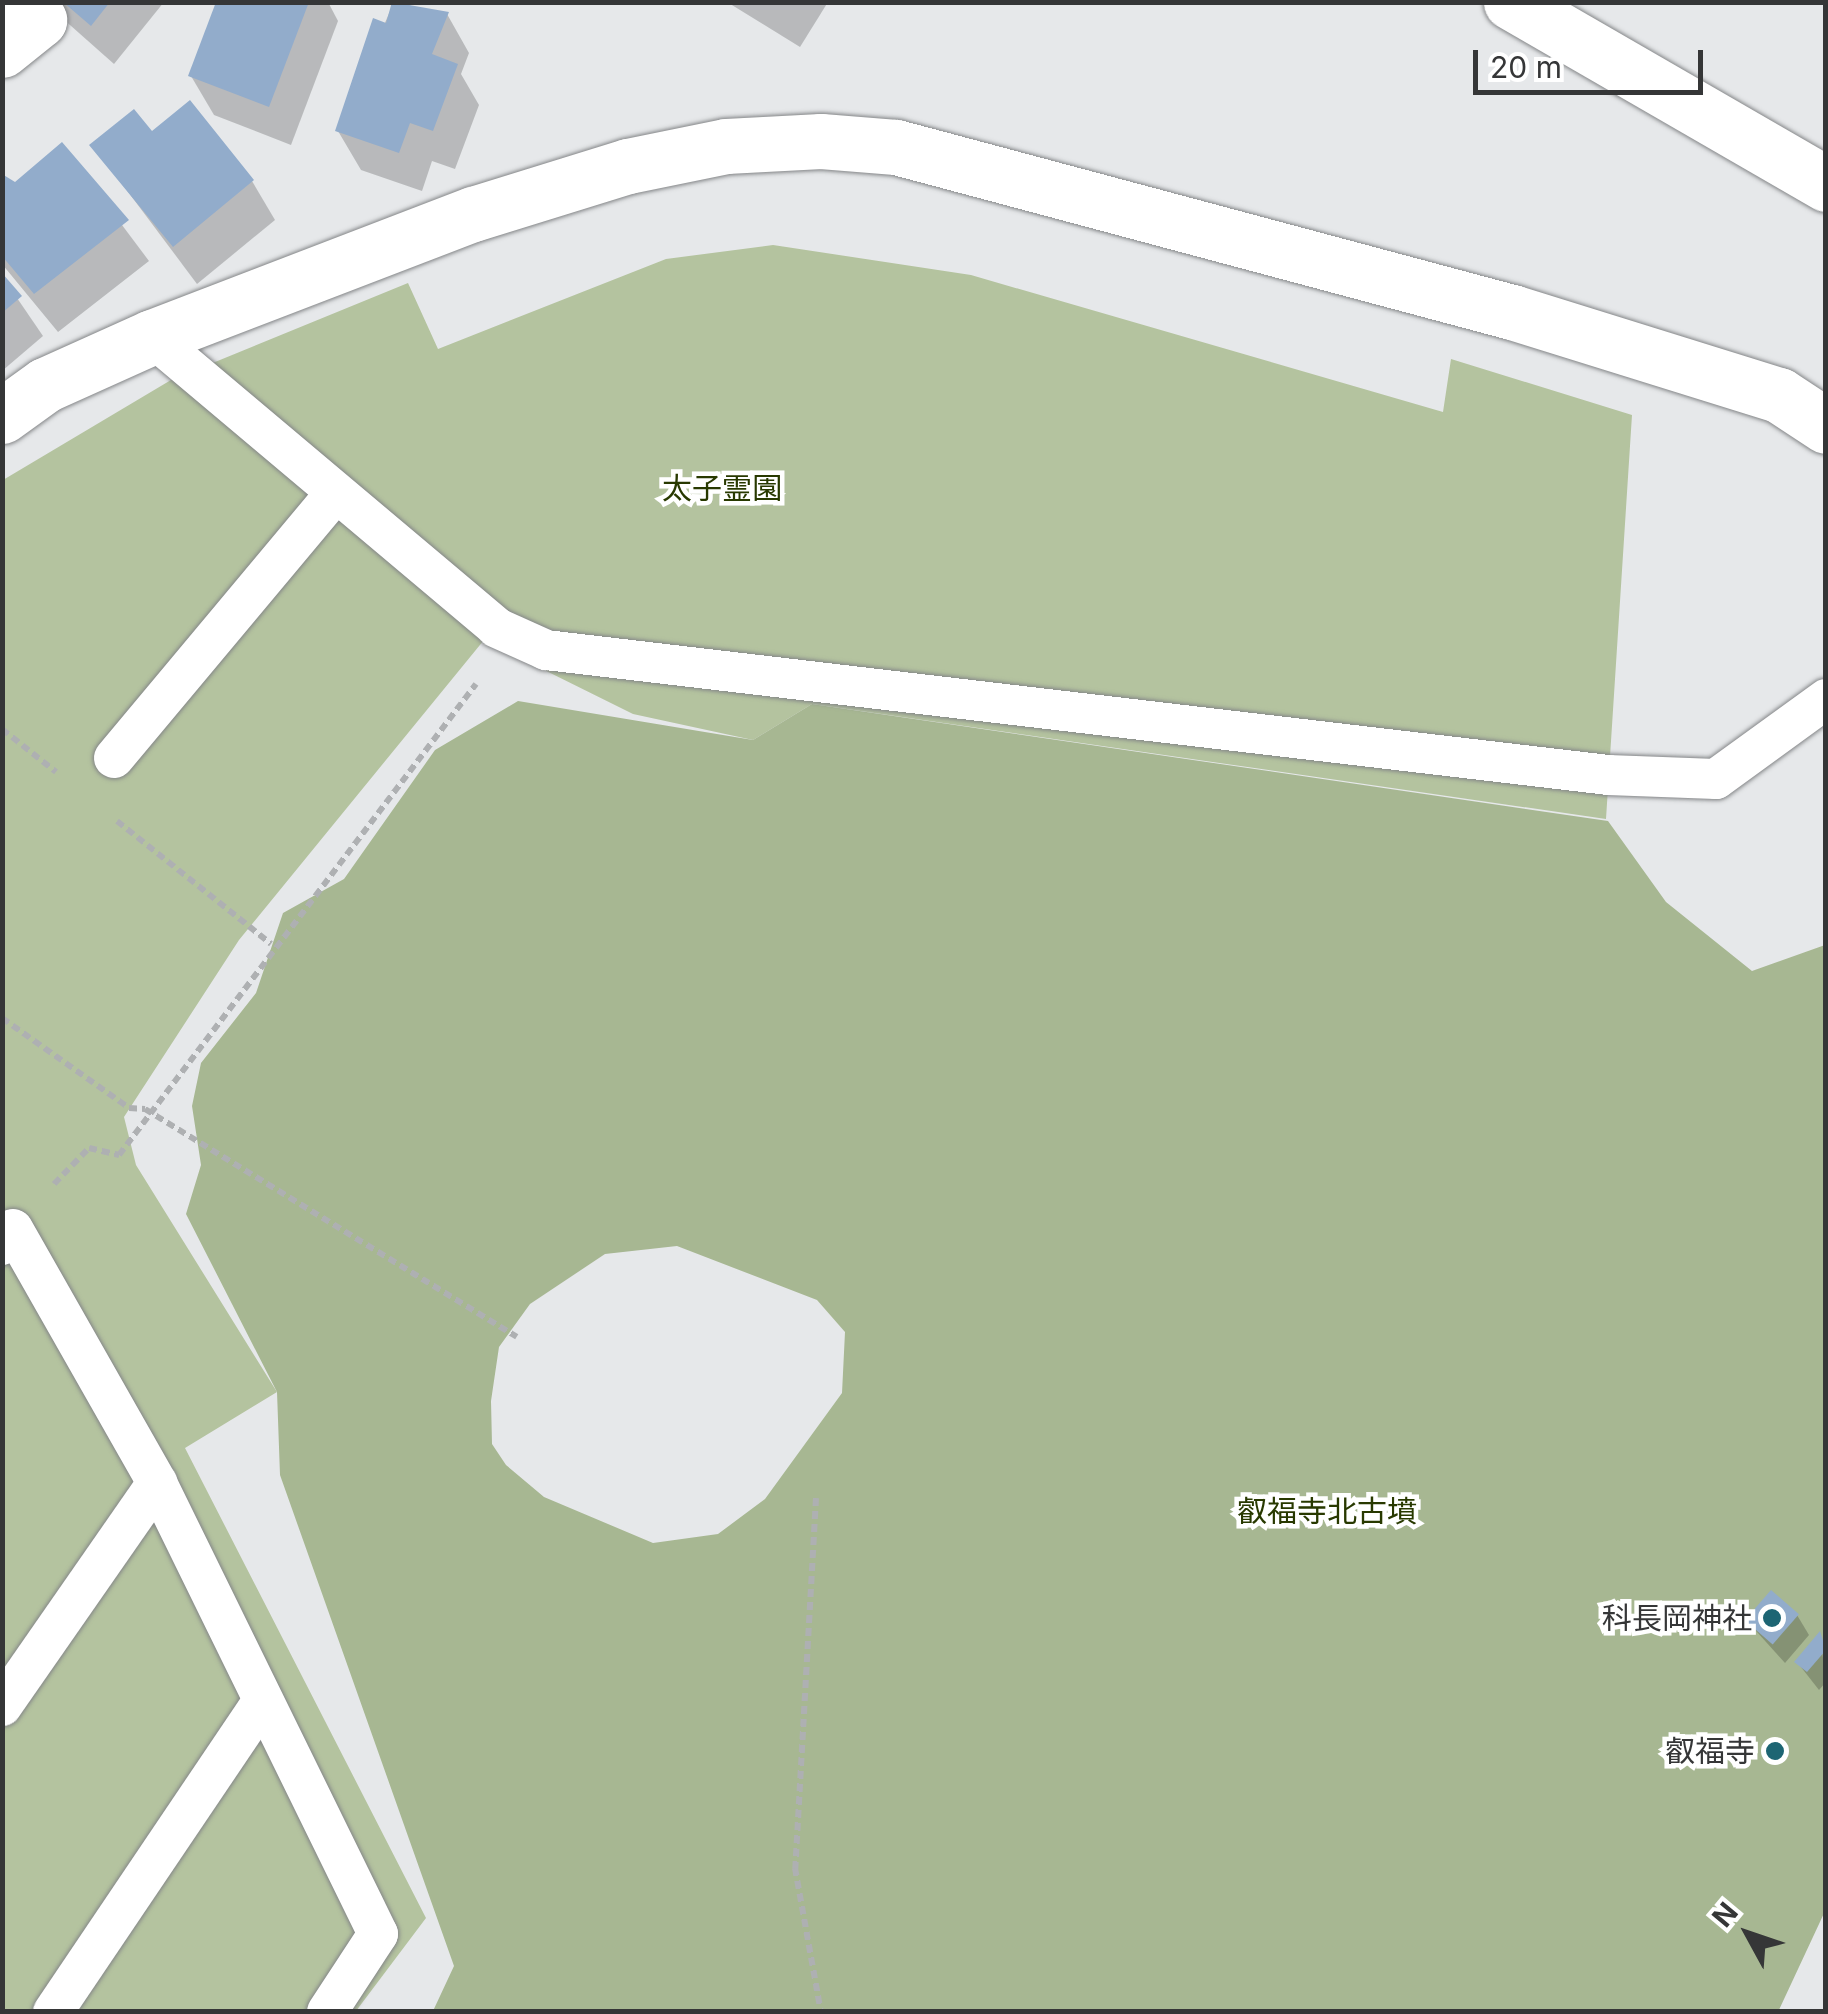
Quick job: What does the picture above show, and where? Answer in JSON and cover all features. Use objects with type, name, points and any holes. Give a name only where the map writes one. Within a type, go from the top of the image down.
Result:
[{"type":"street","points":[[2,50],[40,20],[19,2]]},
{"type":"street","points":[[1511,2],[1825,183]]},
{"type":"street","points":[[2,416],[45,385],[152,337],[628,166],[726,146],[821,142],[896,147],[1512,312],[1779,395],[1826,426]]},
{"type":"lane","points":[[152,337],[333,496],[514,636],[592,658],[1608,774],[1716,779],[1826,698]]},
{"type":"lane","points":[[114,758],[333,496]]},
{"type":"lane","points":[[2,1245],[13,1229],[157,1484],[378,1934],[327,2012]]},
{"type":"lane","points":[[2,1706],[157,1484]]},
{"type":"lane","points":[[53,2012],[263,1701]]},
{"type":"path","points":[[72,1162],[90,1148],[119,1155],[145,1110],[271,944],[514,636]]},
{"type":"path","points":[[2,729],[62,777]]},
{"type":"path","points":[[107,813],[271,944]]},
{"type":"path","points":[[2,1018],[129,1108],[145,1110],[517,1338]]},
{"type":"path","points":[[816,1498],[796,1724],[796,1868],[821,2012]]},
{"type":"green space","name":"太子霊園","points":[[773,245],[971,275],[1443,412],[1451,359],[1632,415],[1606,819],[812,704],[753,740],[633,714],[484,640],[239,940],[124,1117],[136,1165],[277,1392],[185,1448],[426,1918],[356,2011],[3,2012],[3,480],[171,380],[408,283],[438,349],[666,259]]},
{"type":"green space","name":"叡福寺北古墳","points":[[518,701],[753,740],[812,704],[1608,821],[1666,902],[1752,971],[1825,945],[1826,1909],[1778,2012],[433,2011],[454,1966],[280,1475],[277,1392],[186,1214],[201,1165],[192,1106],[201,1063],[256,993],[283,913],[344,879],[435,750]],"holes":[[[677,1246],[817,1300],[845,1332],[842,1393],[765,1499],[718,1534],[653,1543],[544,1497],[506,1465],[492,1444],[491,1401],[499,1347],[530,1304],[605,1254]]]},
{"type":"building","points":[[63,2],[110,2],[91,26]]},
{"type":"building","points":[[216,2],[309,2],[269,107],[188,76]]},
{"type":"building","points":[[392,2],[449,12],[432,54],[458,64],[433,131],[410,123],[399,153],[335,131],[373,18],[386,23]]},
{"type":"building","points":[[190,100],[254,180],[173,247],[89,145],[134,109],[152,131]]},
{"type":"building","points":[[62,142],[129,220],[34,294],[2,256],[2,174],[15,182]]},
{"type":"building","points":[[2,273],[22,296],[2,313]]},
{"type":"building","name":"科長岡神社","points":[[1771,1590],[1799,1614],[1773,1644],[1745,1620]]},
{"type":"building","points":[[1820,1631],[1826,1650],[1807,1672],[1794,1662]]},
{"type":"place","name":"科長岡神社","points":[[1772,1618]]},
{"type":"place","name":"叡福寺","points":[[1775,1751]]}]
